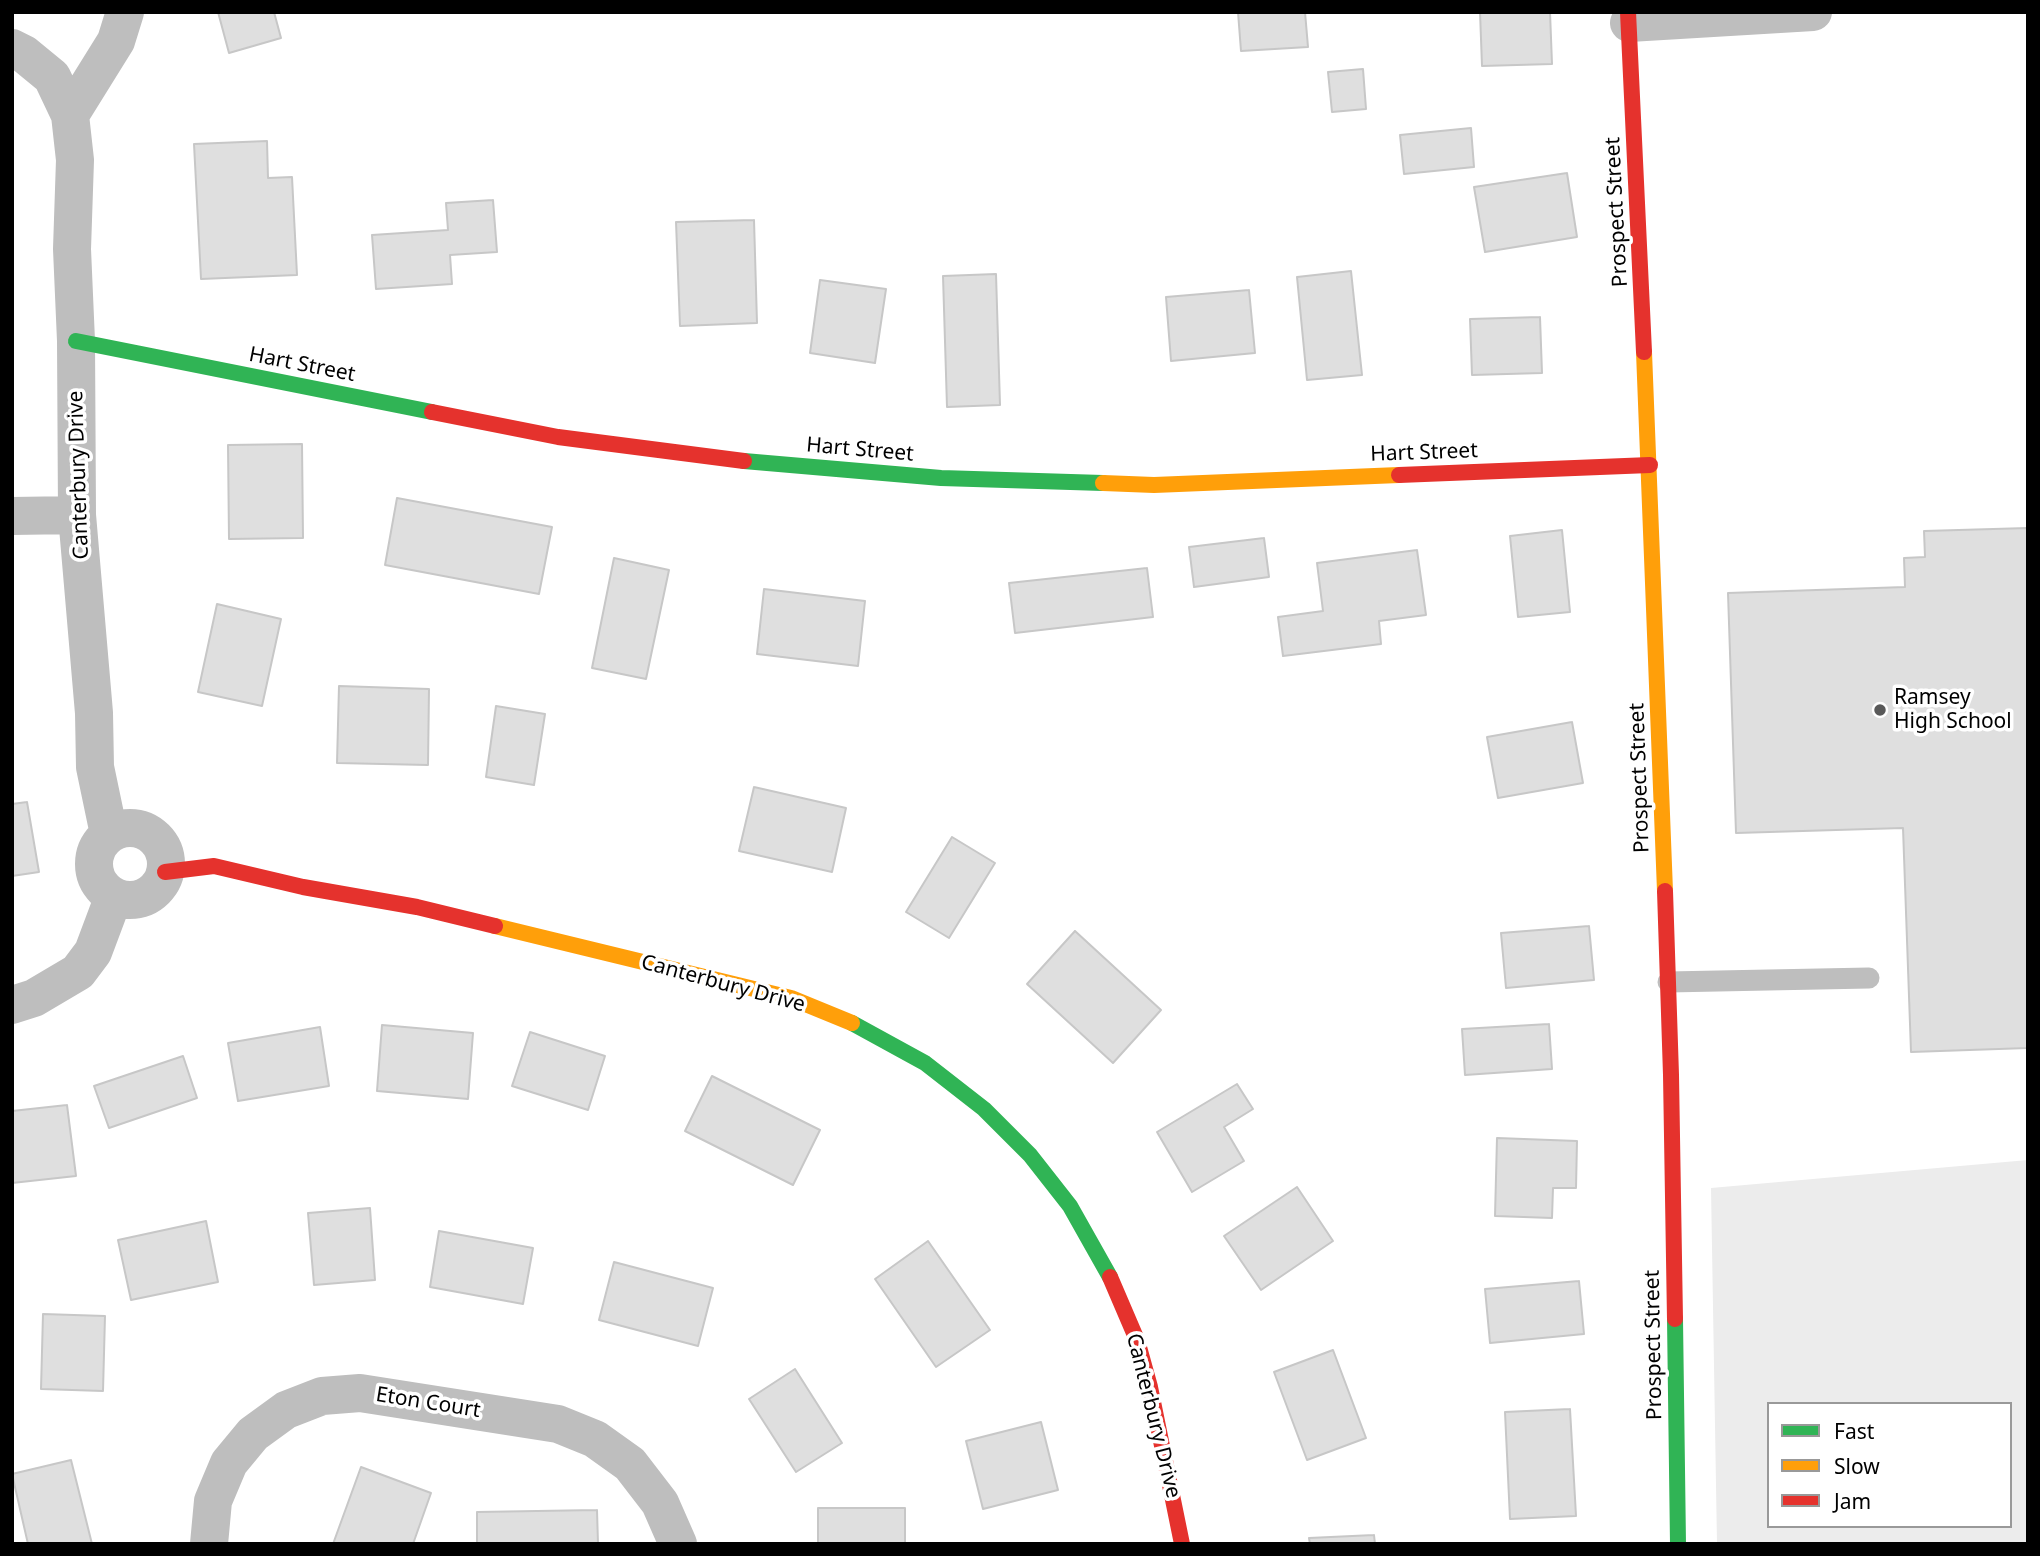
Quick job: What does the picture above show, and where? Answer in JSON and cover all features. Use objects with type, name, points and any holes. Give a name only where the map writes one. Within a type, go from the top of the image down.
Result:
[{"type":"street","points":[[71,115],[116,41],[125,12]]},
{"type":"street","points":[[1628,18],[1813,12]]},
{"type":"street","name":"Prospect Street","points":[[1628,18],[1650,465],[1668,982],[1678,1544]]},
{"type":"street","name":"Canterbury Drive","points":[[12,48],[24,54],[52,77],[71,115],[75,160],[72,248],[76,341],[77,515],[94,713],[95,766],[109,834]]},
{"type":"street","name":"Hart Street","points":[[76,341],[558,437],[729,460],[941,478],[1154,485],[1650,465]]},
{"type":"street","points":[[12,516],[77,515]]},
{"type":"street","points":[[134,827],[145,831],[163,847],[165,872],[155,891],[135,900],[124,899],[104,889],[97,878],[94,866],[96,854],[109,834],[121,828],[134,827]]},
{"type":"street","name":"Canterbury Drive","points":[[165,872],[214,866],[303,887],[417,907],[790,998],[860,1026],[925,1063],[984,1109],[1030,1155],[1070,1206],[1108,1271],[1137,1340],[1150,1387],[1182,1544]]},
{"type":"street","points":[[12,1005],[34,998],[78,972],[93,953],[114,896]]},
{"type":"street","name":"Eton Court","points":[[209,1544],[213,1501],[229,1463],[253,1434],[286,1409],[322,1396],[360,1393],[558,1424],[595,1439],[630,1464],[660,1503],[678,1544]]},
{"type":"lane","points":[[1668,982],[1869,978]]},
{"type":"shaded area","points":[[2028,1160],[2028,1544],[1717,1544],[1711,1188]]},
{"type":"building","points":[[218,12],[274,12],[281,38],[229,53]]},
{"type":"building","points":[[1238,12],[1305,12],[1308,47],[1241,51]]},
{"type":"building","points":[[1480,12],[1550,12],[1552,64],[1482,66]]},
{"type":"building","points":[[1363,69],[1366,109],[1332,112],[1328,72]]},
{"type":"building","points":[[1471,128],[1474,167],[1404,174],[1400,135]]},
{"type":"building","points":[[267,141],[268,178],[292,177],[297,275],[201,279],[194,144]]},
{"type":"building","points":[[1567,173],[1577,237],[1485,252],[1474,187]]},
{"type":"building","points":[[493,200],[497,252],[450,255],[452,284],[376,289],[372,235],[448,230],[446,203]]},
{"type":"building","points":[[754,220],[757,323],[680,326],[676,222]]},
{"type":"building","points":[[1351,271],[1362,375],[1307,380],[1297,277]]},
{"type":"building","points":[[996,274],[1000,405],[947,407],[943,276]]},
{"type":"building","points":[[820,280],[886,289],[875,363],[810,353]]},
{"type":"building","points":[[1249,290],[1255,353],[1171,361],[1166,297]]},
{"type":"building","points":[[1540,317],[1542,373],[1472,375],[1470,319]]},
{"type":"building","points":[[302,444],[303,538],[229,539],[228,445]]},
{"type":"building","points":[[397,498],[552,527],[539,594],[385,565]]},
{"type":"building","name":"Ramsey High School","points":[[2028,528],[2028,1048],[1911,1052],[1903,828],[1736,833],[1728,593],[1905,587],[1904,558],[1925,557],[1924,531]]},
{"type":"building","points":[[1562,530],[1570,612],[1518,617],[1510,536]]},
{"type":"building","points":[[1264,538],[1269,577],[1194,587],[1189,547]]},
{"type":"building","points":[[1417,550],[1426,615],[1379,621],[1381,644],[1283,656],[1278,617],[1323,611],[1317,563]]},
{"type":"building","points":[[614,558],[669,570],[646,679],[592,668]]},
{"type":"building","points":[[1147,568],[1153,617],[1015,633],[1009,583]]},
{"type":"building","points":[[764,589],[865,601],[858,666],[757,654]]},
{"type":"building","points":[[217,604],[281,619],[262,706],[198,692]]},
{"type":"building","points":[[339,686],[429,689],[428,765],[337,763]]},
{"type":"building","points":[[496,706],[545,714],[534,785],[486,777]]},
{"type":"building","points":[[1572,722],[1583,783],[1498,798],[1487,737]]},
{"type":"building","points":[[754,787],[846,808],[832,872],[739,851]]},
{"type":"building","points":[[27,802],[39,872],[12,876],[12,804]]},
{"type":"building","points":[[952,837],[995,863],[949,938],[906,912]]},
{"type":"building","points":[[1589,926],[1594,980],[1506,988],[1501,933]]},
{"type":"building","points":[[1075,931],[1161,1010],[1113,1063],[1027,984]]},
{"type":"building","points":[[1549,1024],[1552,1069],[1465,1075],[1462,1029]]},
{"type":"building","points":[[382,1025],[473,1033],[468,1099],[377,1091]]},
{"type":"building","points":[[320,1027],[329,1086],[238,1101],[228,1043]]},
{"type":"building","points":[[530,1032],[605,1056],[588,1110],[512,1086]]},
{"type":"building","points":[[183,1056],[197,1098],[109,1128],[94,1086]]},
{"type":"building","points":[[712,1076],[820,1130],[793,1185],[685,1131]]},
{"type":"building","points":[[1237,1084],[1253,1109],[1224,1127],[1244,1161],[1192,1192],[1157,1132]]},
{"type":"building","points":[[67,1105],[76,1176],[12,1183],[12,1111]]},
{"type":"building","points":[[1497,1138],[1577,1141],[1576,1188],[1553,1188],[1552,1218],[1495,1216]]},
{"type":"building","points":[[1297,1187],[1333,1241],[1261,1290],[1224,1236]]},
{"type":"building","points":[[370,1208],[375,1280],[314,1285],[308,1213]]},
{"type":"building","points":[[206,1221],[218,1282],[131,1300],[118,1240]]},
{"type":"building","points":[[439,1231],[533,1248],[523,1304],[430,1287]]},
{"type":"building","points":[[928,1241],[990,1330],[936,1367],[875,1279]]},
{"type":"building","points":[[614,1262],[713,1288],[698,1346],[599,1320]]},
{"type":"building","points":[[1579,1281],[1584,1334],[1490,1343],[1485,1289]]},
{"type":"building","points":[[43,1314],[105,1316],[103,1391],[41,1389]]},
{"type":"building","points":[[1333,1350],[1366,1438],[1307,1460],[1274,1372]]},
{"type":"building","points":[[795,1369],[842,1443],[796,1472],[749,1399]]},
{"type":"building","points":[[1570,1409],[1576,1516],[1510,1519],[1505,1412]]},
{"type":"building","points":[[1041,1422],[1058,1490],[983,1509],[966,1441]]},
{"type":"building","points":[[71,1460],[92,1544],[28,1544],[12,1474]]},
{"type":"building","points":[[361,1467],[431,1493],[413,1544],[333,1544]]},
{"type":"building","points":[[818,1508],[905,1508],[905,1544],[818,1544]]},
{"type":"building","points":[[597,1510],[598,1544],[477,1544],[477,1512]]},
{"type":"building","points":[[1374,1535],[1375,1544],[1310,1544],[1309,1538]]},
{"type":"traffic: fast","points":[[76,341],[432,412]]},
{"type":"traffic: fast","points":[[744,461],[941,478],[1103,483]]},
{"type":"traffic: fast","points":[[852,1023],[925,1063],[984,1109],[1030,1155],[1070,1206],[1110,1277]]},
{"type":"traffic: fast","points":[[1675,1319],[1678,1544]]},
{"type":"traffic: slow","points":[[1644,352],[1665,891]]},
{"type":"traffic: slow","points":[[1103,483],[1154,485],[1399,475]]},
{"type":"traffic: slow","points":[[495,926],[791,998],[852,1023]]},
{"type":"traffic: jam","points":[[1628,12],[1644,352]]},
{"type":"traffic: jam","points":[[432,412],[558,437],[744,461]]},
{"type":"traffic: jam","points":[[1399,475],[1650,465]]},
{"type":"traffic: jam","points":[[165,872],[214,866],[303,887],[417,907],[495,926]]},
{"type":"traffic: jam","points":[[1665,891],[1675,1319]]},
{"type":"traffic: jam","points":[[1110,1277],[1137,1340],[1150,1387],[1182,1544]]},
{"type":"place","name":"Ramsey High School","points":[[1880,710]]}]
